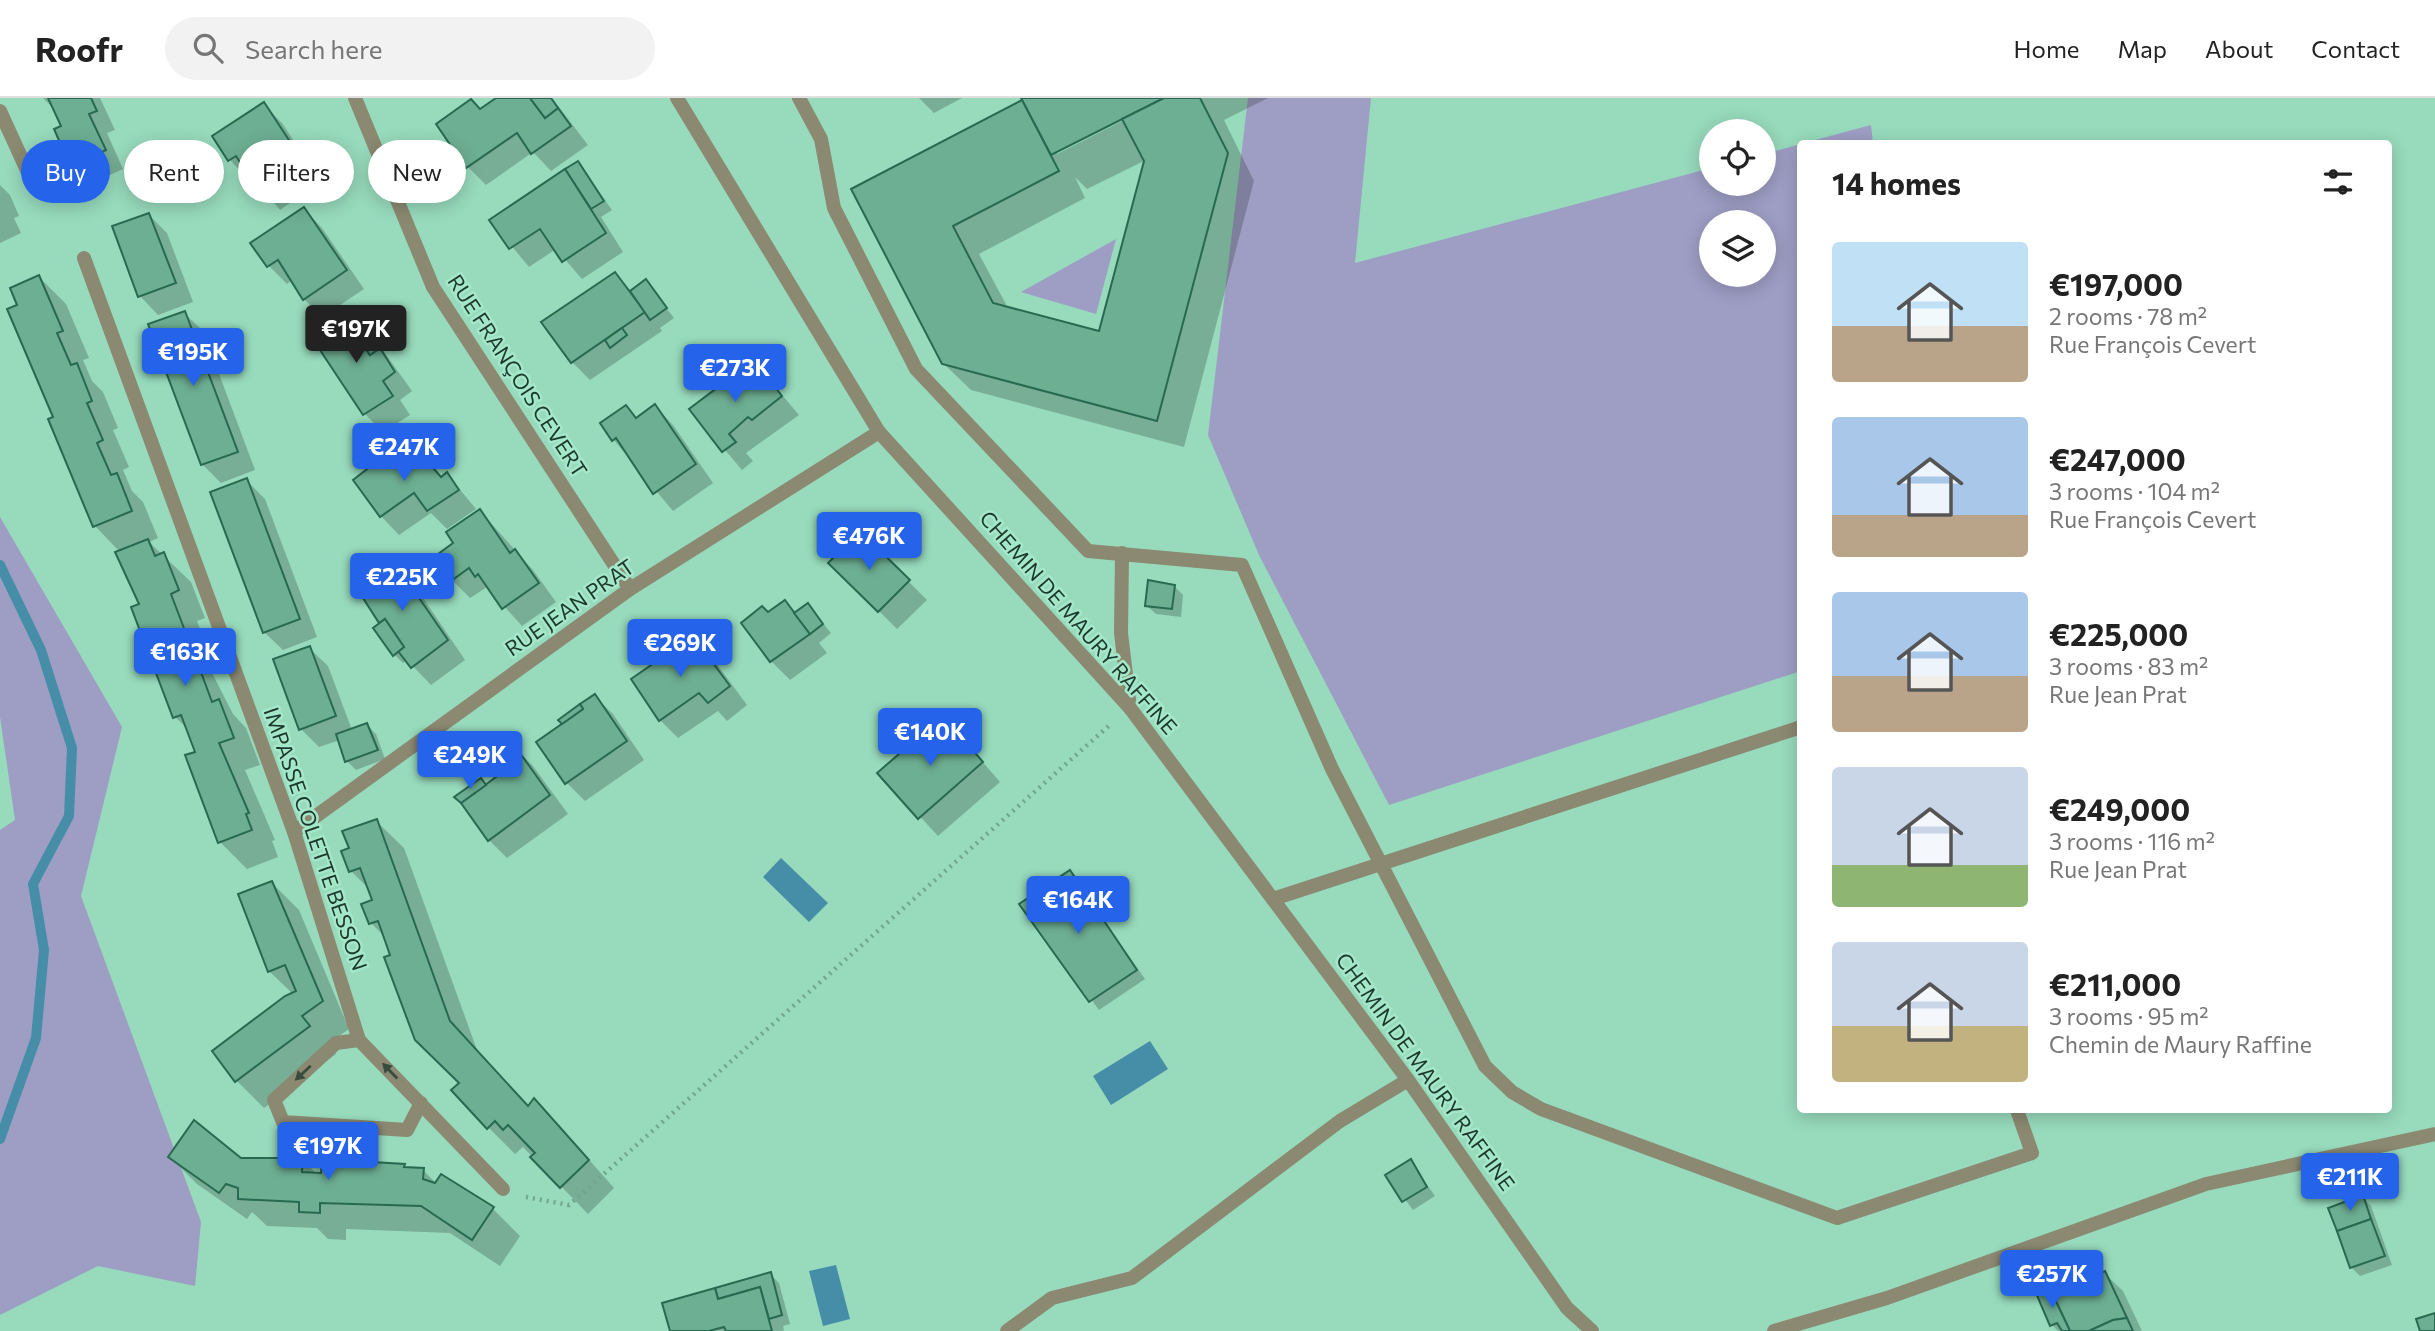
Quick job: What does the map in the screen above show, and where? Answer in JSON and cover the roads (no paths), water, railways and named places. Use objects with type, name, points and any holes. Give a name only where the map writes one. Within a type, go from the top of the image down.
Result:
[{"type":"street","name":"RUE FRANÇOIS CEVERT","points":[[355,98],[433,287],[630,589]]},
{"type":"street","name":"CHEMIN DE MAURY RAFFINE","points":[[677,98],[879,432],[1130,708],[1408,1080],[1567,1308],[1592,1331]]},
{"type":"street","points":[[799,98],[821,139],[834,208],[916,369],[1088,551],[1242,565],[1332,769],[1380,864],[1485,1066],[1512,1092],[1541,1109],[1837,1217],[2032,1153],[2018,1113]]},
{"type":"street","points":[[0,111],[21,157]]},
{"type":"street","name":"IMPASSE COLETTE BESSON","points":[[83,258],[294,832],[359,1040],[503,1189]]},
{"type":"street","name":"RUE JEAN PRAT","points":[[294,832],[630,589],[879,432]]},
{"type":"street","points":[[1122,553],[1121,633],[1130,708]]},
{"type":"street","points":[[1273,899],[1797,728]]},
{"type":"street","points":[[359,1040],[336,1042],[274,1100],[283,1122],[407,1130],[421,1103]]},
{"type":"street","points":[[1007,1331],[1052,1298],[1132,1278],[1340,1121],[1408,1080]]},
{"type":"street","points":[[1774,1331],[1887,1298],[2206,1184],[2435,1134]]},
{"type":"waterway","points":[[0,565],[41,650],[72,748],[69,816],[33,884],[44,950],[36,1038],[0,1139]]}]
